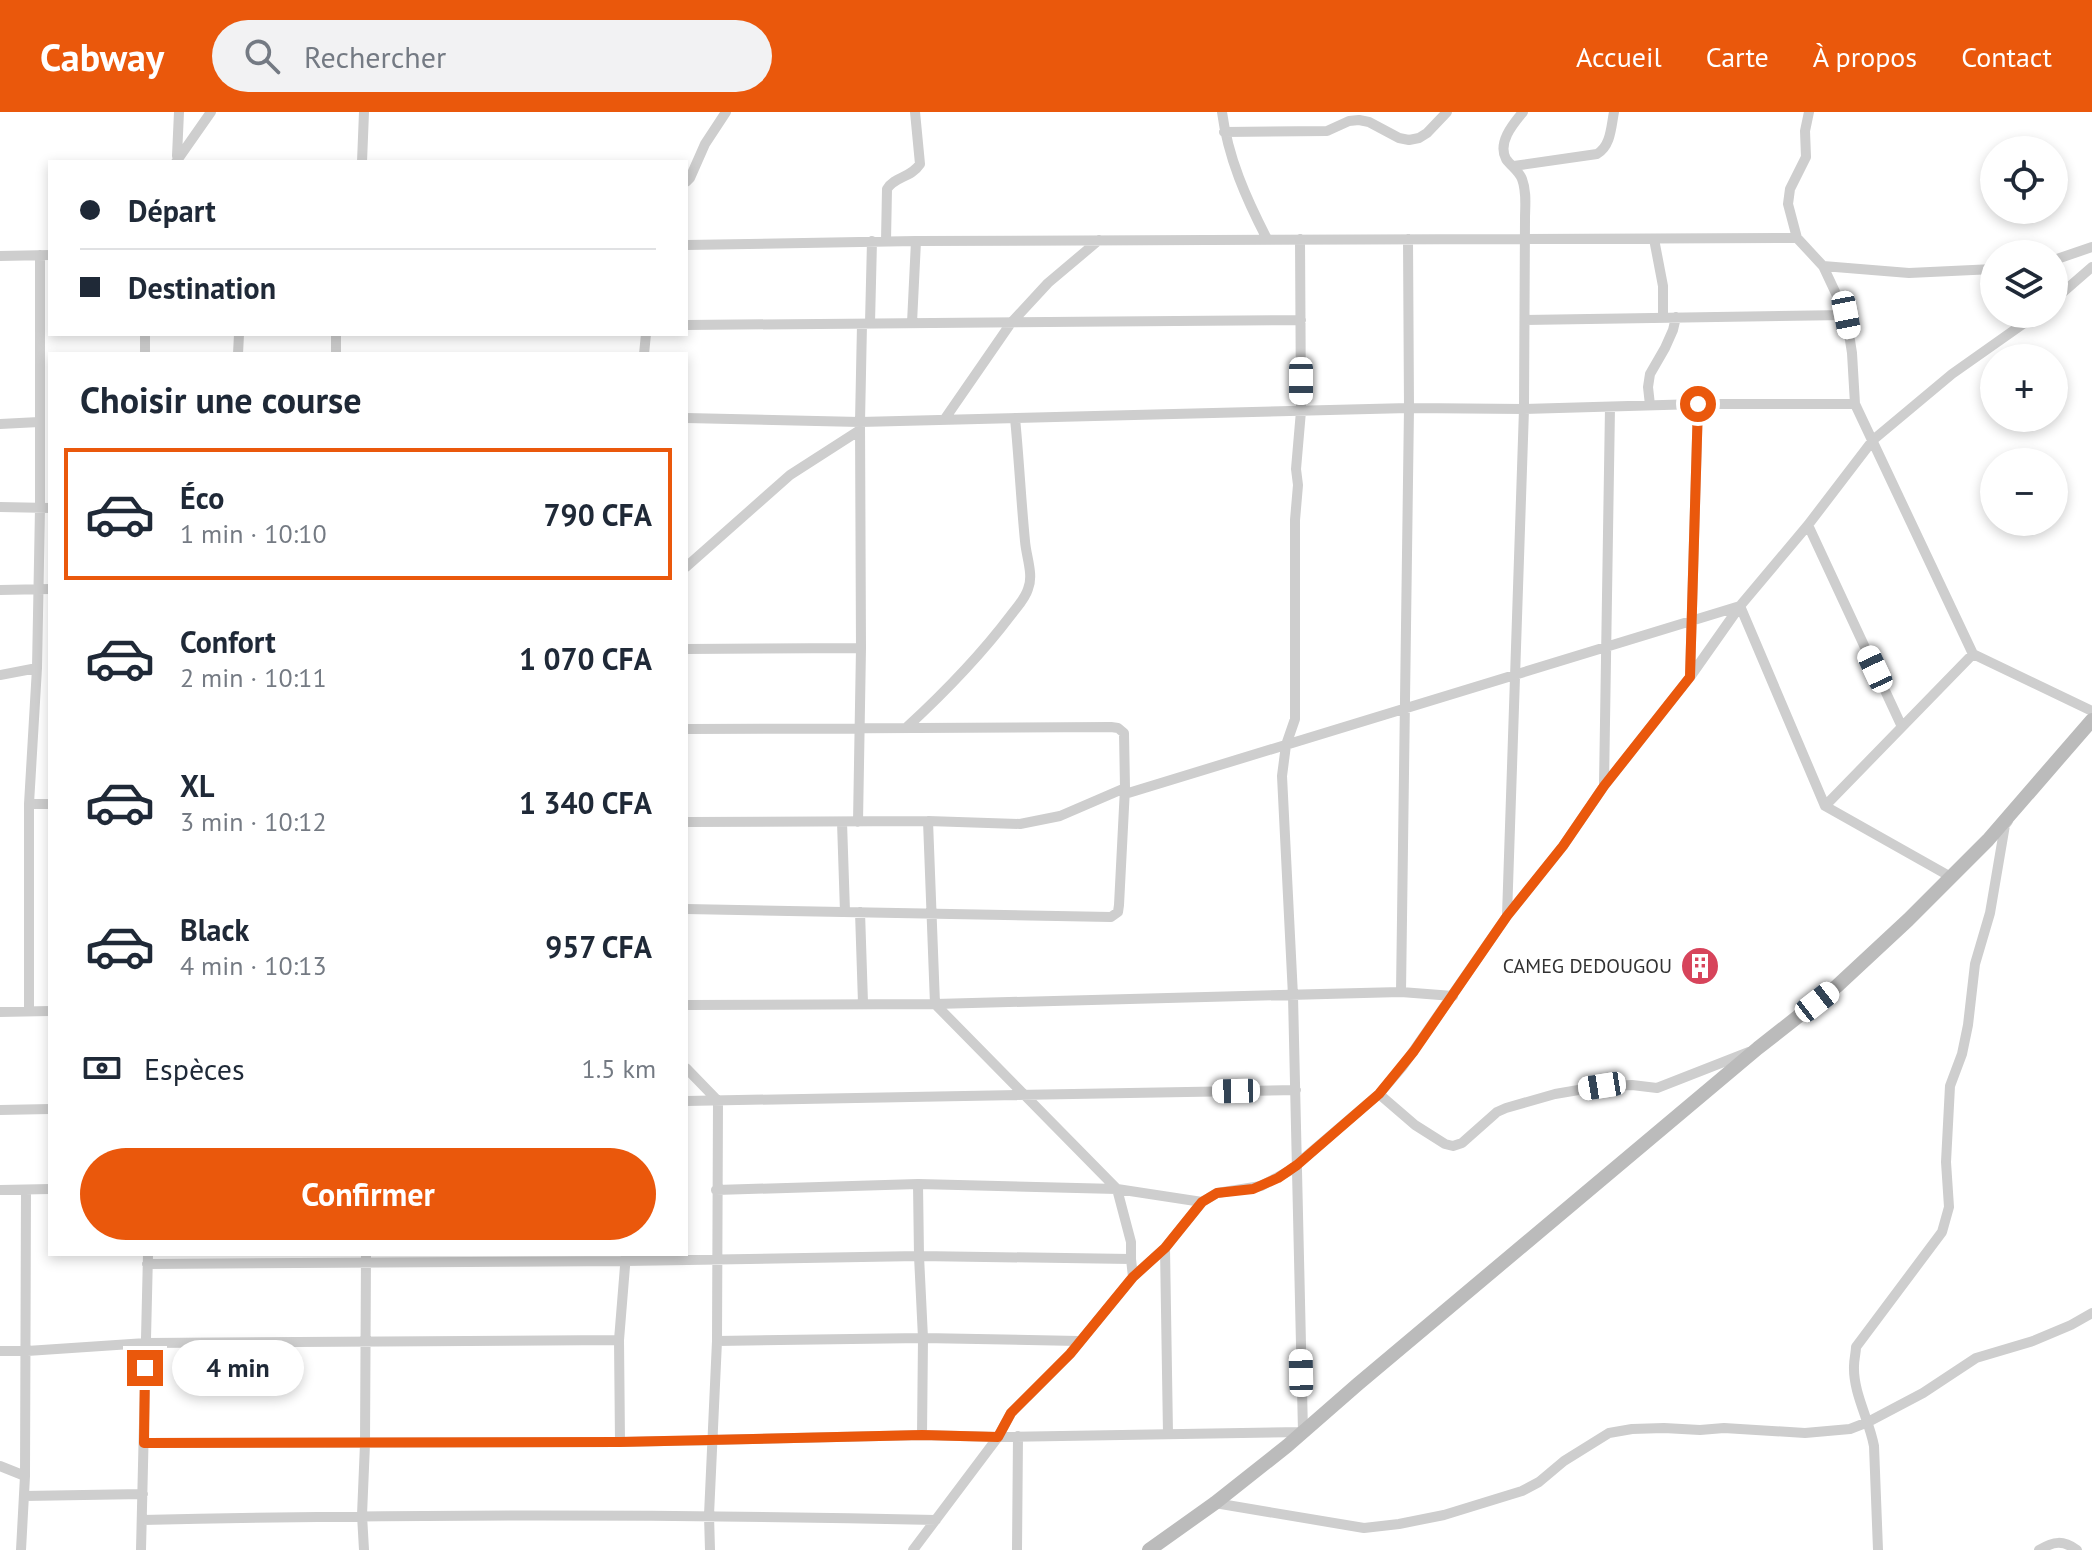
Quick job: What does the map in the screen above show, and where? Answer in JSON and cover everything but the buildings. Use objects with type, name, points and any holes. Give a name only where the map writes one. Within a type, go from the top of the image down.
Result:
[{"type":"main road","points":[[1149,1550],[1215,1503],[1303,1432],[1758,1048],[1837,986],[1988,840],[2092,720]]},
{"type":"street","points":[[176,160],[179,112]]},
{"type":"street","points":[[176,160],[211,112]]},
{"type":"street","points":[[362,160],[364,112]]},
{"type":"street","points":[[688,180],[705,144],[726,112]]},
{"type":"street","points":[[886,241],[887,189],[899,178],[913,173],[920,164],[915,112]]},
{"type":"street","points":[[1222,112],[1224,132],[1242,190],[1267,239]]},
{"type":"street","points":[[1224,132],[1327,131],[1359,120],[1409,140],[1427,133],[1447,112]]},
{"type":"street","points":[[1507,916],[1524,409],[1525,191],[1522,178],[1505,154],[1506,137],[1523,112]]},
{"type":"street","points":[[1514,166],[1602,151],[1607,145],[1614,112]]},
{"type":"street","points":[[1809,112],[1805,131],[1806,157],[1790,189],[1788,204],[1797,238],[1823,266],[1846,315],[1855,404],[1973,654],[2092,711]]},
{"type":"street","points":[[688,245],[872,241],[1797,238]]},
{"type":"street","points":[[144,1443],[620,1442],[922,1435],[998,1437],[1303,1432],[1293,996],[1282,776],[1286,745],[1295,719],[1295,520],[1301,411],[1300,239]]},
{"type":"street","points":[[1401,992],[1409,408],[1408,239]]},
{"type":"street","points":[[1654,239],[1663,286],[1663,318]]},
{"type":"street","points":[[944,420],[1011,323],[1048,283],[1099,240]]},
{"type":"street","points":[[858,822],[860,426],[872,241]]},
{"type":"street","points":[[912,323],[916,241]]},
{"type":"street","points":[[2068,255],[2092,247]]},
{"type":"street","points":[[0,256],[45,255],[39,422],[45,508],[44,589],[29,804],[29,1011]]},
{"type":"street","points":[[1823,266],[1909,273],[1980,270]]},
{"type":"street","points":[[2068,288],[2092,267]]},
{"type":"street","points":[[1525,320],[1846,315]]},
{"type":"street","points":[[1650,405],[1650,374],[1665,348],[1676,317]]},
{"type":"street","points":[[688,325],[1301,320]]},
{"type":"street","points":[[913,1550],[998,1437],[1011,1413],[1062,1363],[1133,1277],[1165,1248],[1202,1202],[1217,1193],[1253,1189],[1278,1178],[1379,1094],[1414,1051],[1507,916],[1563,846],[1604,786],[1690,677],[1740,606],[1808,525],[1873,440],[1952,374],[2017,328]]},
{"type":"street","points":[[1690,677],[1698,404]]},
{"type":"street","points":[[688,418],[860,426],[944,420],[1409,408],[1855,404]]},
{"type":"street","points":[[1604,786],[1610,407]]},
{"type":"street","points":[[907,727],[974,660],[1003,626],[1029,588],[1015,418]]},
{"type":"street","points":[[0,424],[39,422]]},
{"type":"street","points":[[688,565],[790,475],[860,426]]},
{"type":"street","points":[[0,507],[45,508]]},
{"type":"street","points":[[1808,525],[1902,727]]},
{"type":"street","points":[[0,590],[44,589]]},
{"type":"street","points":[[688,822],[928,821],[1020,824],[1060,816],[1125,791],[1740,606]]},
{"type":"street","points":[[1740,606],[1825,806],[1951,877]]},
{"type":"street","points":[[688,649],[861,648]]},
{"type":"street","points":[[1825,806],[1973,654]]},
{"type":"street","points":[[0,675],[37,668]]},
{"type":"street","points":[[688,729],[1118,728],[1124,733],[1125,791],[1119,905],[1118,912],[1111,917],[688,909]]},
{"type":"street","points":[[1878,1550],[1874,1446],[1859,1396],[1854,1367],[1856,1347],[1942,1232],[1947,1220],[1950,1086],[1962,1054],[1975,964],[1990,913],[2005,825],[2081,732]]},
{"type":"street","points":[[29,804],[48,804]]},
{"type":"street","points":[[928,821],[935,1004],[1117,1189],[1131,1242],[1133,1277]]},
{"type":"street","points":[[842,822],[845,912]]},
{"type":"street","points":[[860,912],[863,1003]]},
{"type":"street","points":[[688,1005],[935,1004],[1401,992],[1453,996]]},
{"type":"street","points":[[0,1012],[48,1011]]},
{"type":"street","points":[[1379,1094],[1415,1125],[1453,1146],[1462,1143],[1497,1112],[1506,1108],[1555,1094],[1602,1086],[1657,1088],[1758,1048]]},
{"type":"street","points":[[688,1070],[718,1101],[717,1341],[710,1550]]},
{"type":"street","points":[[688,1101],[1296,1090]]},
{"type":"street","points":[[0,1110],[48,1109]]},
{"type":"street","points":[[716,1190],[918,1184],[1117,1189],[1202,1202]]},
{"type":"street","points":[[918,1184],[923,1338],[922,1435]]},
{"type":"street","points":[[0,1190],[48,1189]]},
{"type":"street","points":[[21,1550],[27,1351],[26,1190]]},
{"type":"street","points":[[1165,1248],[1168,1434]]},
{"type":"street","points":[[141,1550],[147,1259],[717,1260],[919,1256],[1131,1259]]},
{"type":"street","points":[[364,1550],[366,1258]]},
{"type":"street","points":[[620,1442],[619,1340],[626,1258]]},
{"type":"street","points":[[1215,1503],[1364,1528],[1399,1524],[1444,1515],[1522,1491],[1609,1433],[1664,1428],[1822,1433],[1850,1429],[1923,1393],[1976,1358],[2033,1341],[2092,1313]]},
{"type":"street","points":[[717,1341],[923,1338],[1079,1341]]},
{"type":"street","points":[[0,1351],[146,1343],[619,1340]]},
{"type":"street","points":[[1017,1550],[1018,1436]]},
{"type":"street","points":[[0,1466],[25,1476]]},
{"type":"street","points":[[24,1496],[143,1494]]},
{"type":"street","points":[[142,1520],[362,1515],[709,1515],[936,1520]]},
{"type":"street","points":[[2039,1550],[2058,1543],[2067,1543],[2077,1550]]},
{"type":"place","name":"CAMEG DEDOUGOU","points":[[1700,966]]},
{"type":"route","points":[[145,1368],[144,1443],[365,1444],[922,1435],[998,1437],[1011,1413],[1070,1354],[1133,1277],[1165,1248],[1202,1202],[1217,1193],[1253,1189],[1278,1178],[1379,1094],[1414,1051],[1507,916],[1690,677],[1698,404]]}]
